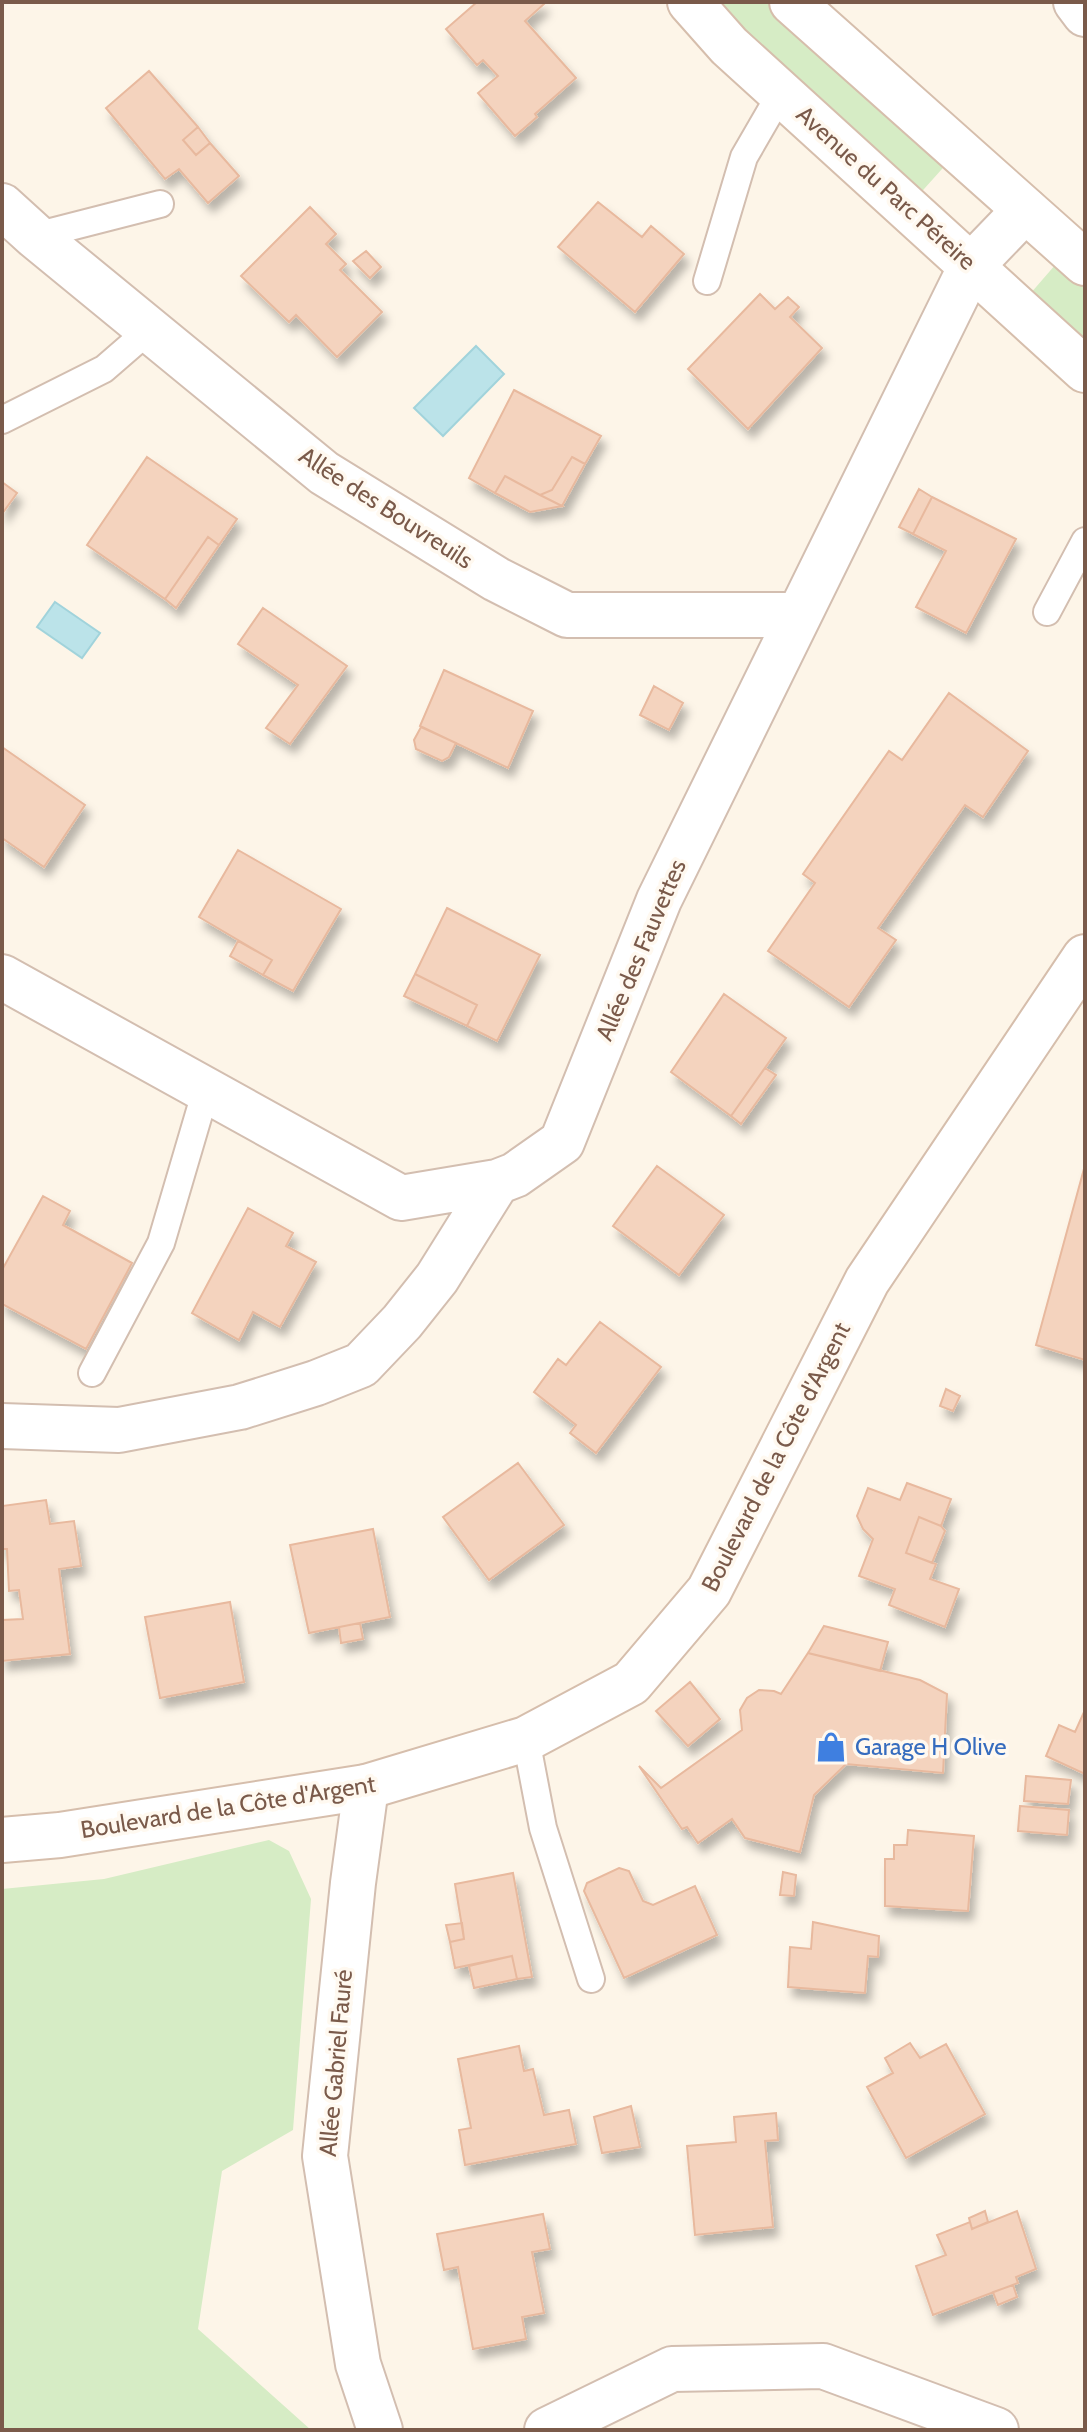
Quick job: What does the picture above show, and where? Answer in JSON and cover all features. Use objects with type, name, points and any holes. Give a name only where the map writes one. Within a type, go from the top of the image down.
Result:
[{"type":"street","name":"Avenue du Parc Péreire","points":[[690,2],[729,46],[1085,370]]},
{"type":"street","points":[[792,2],[1085,263]]},
{"type":"street","points":[[1076,2],[1085,14]]},
{"type":"street","name":"Allée des Bouvreuils","points":[[2,206],[324,473],[496,579],[567,615],[798,615]]},
{"type":"street","name":"Allée des Fauvettes","points":[[2,977],[401,1198],[497,1182],[515,1175],[562,1142],[659,900],[971,266],[1025,210]]},
{"type":"street","name":"Boulevard de la Côte d'Argent","points":[[2,1840],[60,1835],[366,1787],[526,1739],[631,1683],[709,1591],[867,1281],[1085,957]]},
{"type":"street","points":[[2,1426],[119,1430],[240,1407],[361,1365],[402,1322],[437,1278],[497,1182]]},
{"type":"street","name":"Allée Gabriel Fauré","points":[[366,1787],[325,2156],[358,2364],[380,2430]]},
{"type":"street","points":[[547,2430],[672,2369],[823,2366],[996,2430]]},
{"type":"lane","points":[[707,281],[744,157],[781,93]]},
{"type":"lane","points":[[35,236],[160,204]]},
{"type":"lane","points":[[2,420],[104,369],[149,330]]},
{"type":"lane","points":[[1047,612],[1085,541]]},
{"type":"lane","points":[[92,1373],[161,1243],[206,1090]]},
{"type":"lane","points":[[526,1739],[543,1828],[591,1979]]},
{"type":"green space","points":[[712,2],[792,2],[959,150],[907,208]]},
{"type":"green space","points":[[1069,249],[1085,263],[1085,370],[1017,309]]},
{"type":"green space","points":[[269,1840],[289,1851],[311,1899],[293,2130],[222,2171],[198,2329],[311,2430],[2,2430],[2,1889],[104,1879]]},
{"type":"water","points":[[476,346],[504,374],[443,436],[414,408]]},
{"type":"water","points":[[55,602],[100,633],[82,658],[37,627]]},
{"type":"building","points":[[477,2],[542,2],[544,4],[525,21],[576,78],[515,136],[478,93],[498,76],[483,60],[477,65],[446,29]]},
{"type":"building","points":[[149,71],[198,127],[183,140],[196,155],[210,143],[239,176],[208,203],[179,169],[165,179],[106,108]]},
{"type":"building","points":[[198,127],[210,143],[196,155],[183,140]]},
{"type":"building","points":[[598,202],[642,237],[651,226],[684,254],[635,312],[558,247]]},
{"type":"building","points":[[310,207],[336,234],[326,244],[346,264],[340,270],[382,312],[337,357],[296,315],[289,322],[241,276]]},
{"type":"building","points":[[366,251],[381,267],[370,278],[353,261]]},
{"type":"building","points":[[760,294],[775,309],[788,297],[799,307],[790,317],[822,348],[748,429],[688,369]]},
{"type":"building","points":[[514,390],[601,436],[585,464],[572,457],[552,490],[540,495],[505,476],[495,493],[469,478]]},
{"type":"building","points":[[147,457],[237,519],[219,545],[208,537],[165,599],[87,545]]},
{"type":"building","points":[[572,457],[585,464],[562,506],[540,495],[552,490]]},
{"type":"building","points":[[505,476],[562,506],[530,512],[495,493]]},
{"type":"building","points":[[2,482],[17,493],[2,514]]},
{"type":"building","points":[[919,489],[932,497],[913,534],[899,527]]},
{"type":"building","points":[[932,497],[1016,539],[966,633],[916,607],[946,551],[913,534]]},
{"type":"building","points":[[208,537],[219,545],[176,608],[165,599]]},
{"type":"building","points":[[263,608],[347,666],[290,744],[266,728],[298,685],[238,644]]},
{"type":"building","points":[[444,670],[533,711],[508,768],[420,726]]},
{"type":"building","points":[[654,686],[683,703],[669,730],[640,715]]},
{"type":"building","points":[[949,693],[1028,751],[983,817],[965,805],[878,928],[896,940],[849,1007],[768,951],[815,883],[803,874],[889,751],[902,760]]},
{"type":"building","points":[[421,727],[456,743],[449,757],[442,761],[416,749],[414,740]]},
{"type":"building","points":[[2,747],[85,805],[44,867],[2,838]]},
{"type":"building","points":[[238,850],[341,909],[293,991],[263,975],[272,960],[199,917]]},
{"type":"building","points":[[447,908],[540,955],[497,1041],[467,1026],[477,1005],[415,974]]},
{"type":"building","points":[[238,941],[272,960],[263,975],[230,956]]},
{"type":"building","points":[[415,974],[477,1005],[467,1026],[404,996]]},
{"type":"building","points":[[724,994],[786,1038],[731,1116],[671,1072]]},
{"type":"building","points":[[765,1068],[776,1075],[741,1124],[731,1116]]},
{"type":"building","points":[[1085,1165],[1085,1360],[1036,1345]]},
{"type":"building","points":[[657,1166],[724,1215],[679,1275],[613,1226]]},
{"type":"building","points":[[43,1196],[70,1211],[63,1225],[132,1263],[86,1349],[2,1304],[2,1270]]},
{"type":"building","points":[[248,1208],[293,1233],[286,1246],[316,1262],[280,1327],[253,1312],[239,1340],[192,1313]]},
{"type":"building","points":[[600,1322],[661,1367],[596,1453],[570,1433],[576,1425],[534,1392],[558,1359],[566,1365]]},
{"type":"building","points":[[946,1389],[960,1396],[953,1411],[940,1406]]},
{"type":"building","points":[[518,1463],[564,1525],[489,1580],[443,1517]]},
{"type":"building","points":[[907,1483],[951,1499],[941,1526],[919,1517],[906,1553],[936,1564],[930,1579],[959,1589],[945,1627],[889,1605],[895,1589],[859,1576],[873,1539],[863,1529],[857,1516],[868,1488],[900,1500]]},
{"type":"building","points":[[46,1500],[50,1524],[74,1521],[81,1566],[59,1569],[70,1654],[2,1661],[2,1620],[23,1619],[19,1590],[9,1591],[7,1549],[2,1549],[2,1506]]},
{"type":"building","points":[[919,1517],[941,1526],[945,1531],[932,1563],[906,1553]]},
{"type":"building","points":[[373,1529],[390,1617],[309,1633],[290,1545]]},
{"type":"building","points":[[230,1602],[244,1682],[160,1698],[145,1617]]},
{"type":"building","points":[[360,1623],[363,1639],[341,1643],[339,1627]]},
{"type":"building","points":[[824,1626],[888,1642],[880,1671],[808,1653]]},
{"type":"building","name":"Garage H Olive","points":[[808,1653],[920,1680],[947,1694],[943,1773],[846,1764],[814,1795],[800,1852],[745,1838],[732,1819],[698,1843],[687,1827],[682,1829],[639,1766],[661,1788],[742,1730],[740,1710],[747,1698],[759,1690],[781,1694]]},
{"type":"building","points":[[690,1682],[720,1719],[688,1746],[656,1711]]},
{"type":"building","points":[[1084,1712],[1085,1774],[1046,1756],[1059,1725],[1075,1732]]},
{"type":"building","points":[[1026,1776],[1071,1780],[1068,1804],[1024,1801]]},
{"type":"building","points":[[1020,1806],[1069,1810],[1067,1835],[1018,1831]]},
{"type":"building","points":[[908,1830],[974,1836],[968,1911],[885,1906],[885,1859],[894,1859],[894,1845],[907,1845]]},
{"type":"building","points":[[619,1868],[629,1871],[643,1901],[653,1905],[695,1886],[717,1935],[624,1978],[584,1891],[587,1883]]},
{"type":"building","points":[[783,1872],[796,1875],[794,1896],[780,1895]]},
{"type":"building","points":[[513,1873],[532,1977],[517,1979],[512,1956],[455,1968],[450,1942],[464,1939],[455,1884]]},
{"type":"building","points":[[813,1922],[879,1936],[878,1957],[868,1956],[865,1993],[788,1987],[790,1947],[811,1949]]},
{"type":"building","points":[[462,1923],[464,1939],[450,1942],[446,1925]]},
{"type":"building","points":[[512,1956],[517,1979],[474,1988],[469,1966]]},
{"type":"building","points":[[910,2043],[920,2058],[946,2044],[985,2114],[906,2158],[867,2087],[893,2073],[885,2058]]},
{"type":"building","points":[[519,2046],[524,2071],[533,2069],[544,2115],[569,2110],[576,2144],[465,2165],[459,2130],[471,2128],[458,2059]]},
{"type":"building","points":[[631,2106],[640,2147],[602,2153],[594,2117]]},
{"type":"building","points":[[776,2113],[778,2140],[765,2141],[773,2227],[695,2235],[687,2146],[736,2142],[734,2117]]},
{"type":"building","points":[[985,2211],[988,2222],[972,2229],[969,2218]]},
{"type":"building","points":[[1017,2211],[1036,2269],[1016,2277],[1018,2283],[933,2315],[916,2266],[946,2255],[937,2235],[970,2222],[972,2229]]},
{"type":"building","points":[[543,2214],[550,2249],[532,2252],[544,2313],[522,2317],[526,2339],[473,2349],[458,2267],[444,2270],[437,2234]]},
{"type":"building","points":[[1013,2285],[1017,2297],[998,2305],[993,2292]]},
{"type":"place","name":"Garage H Olive","points":[[831,1747]]}]
